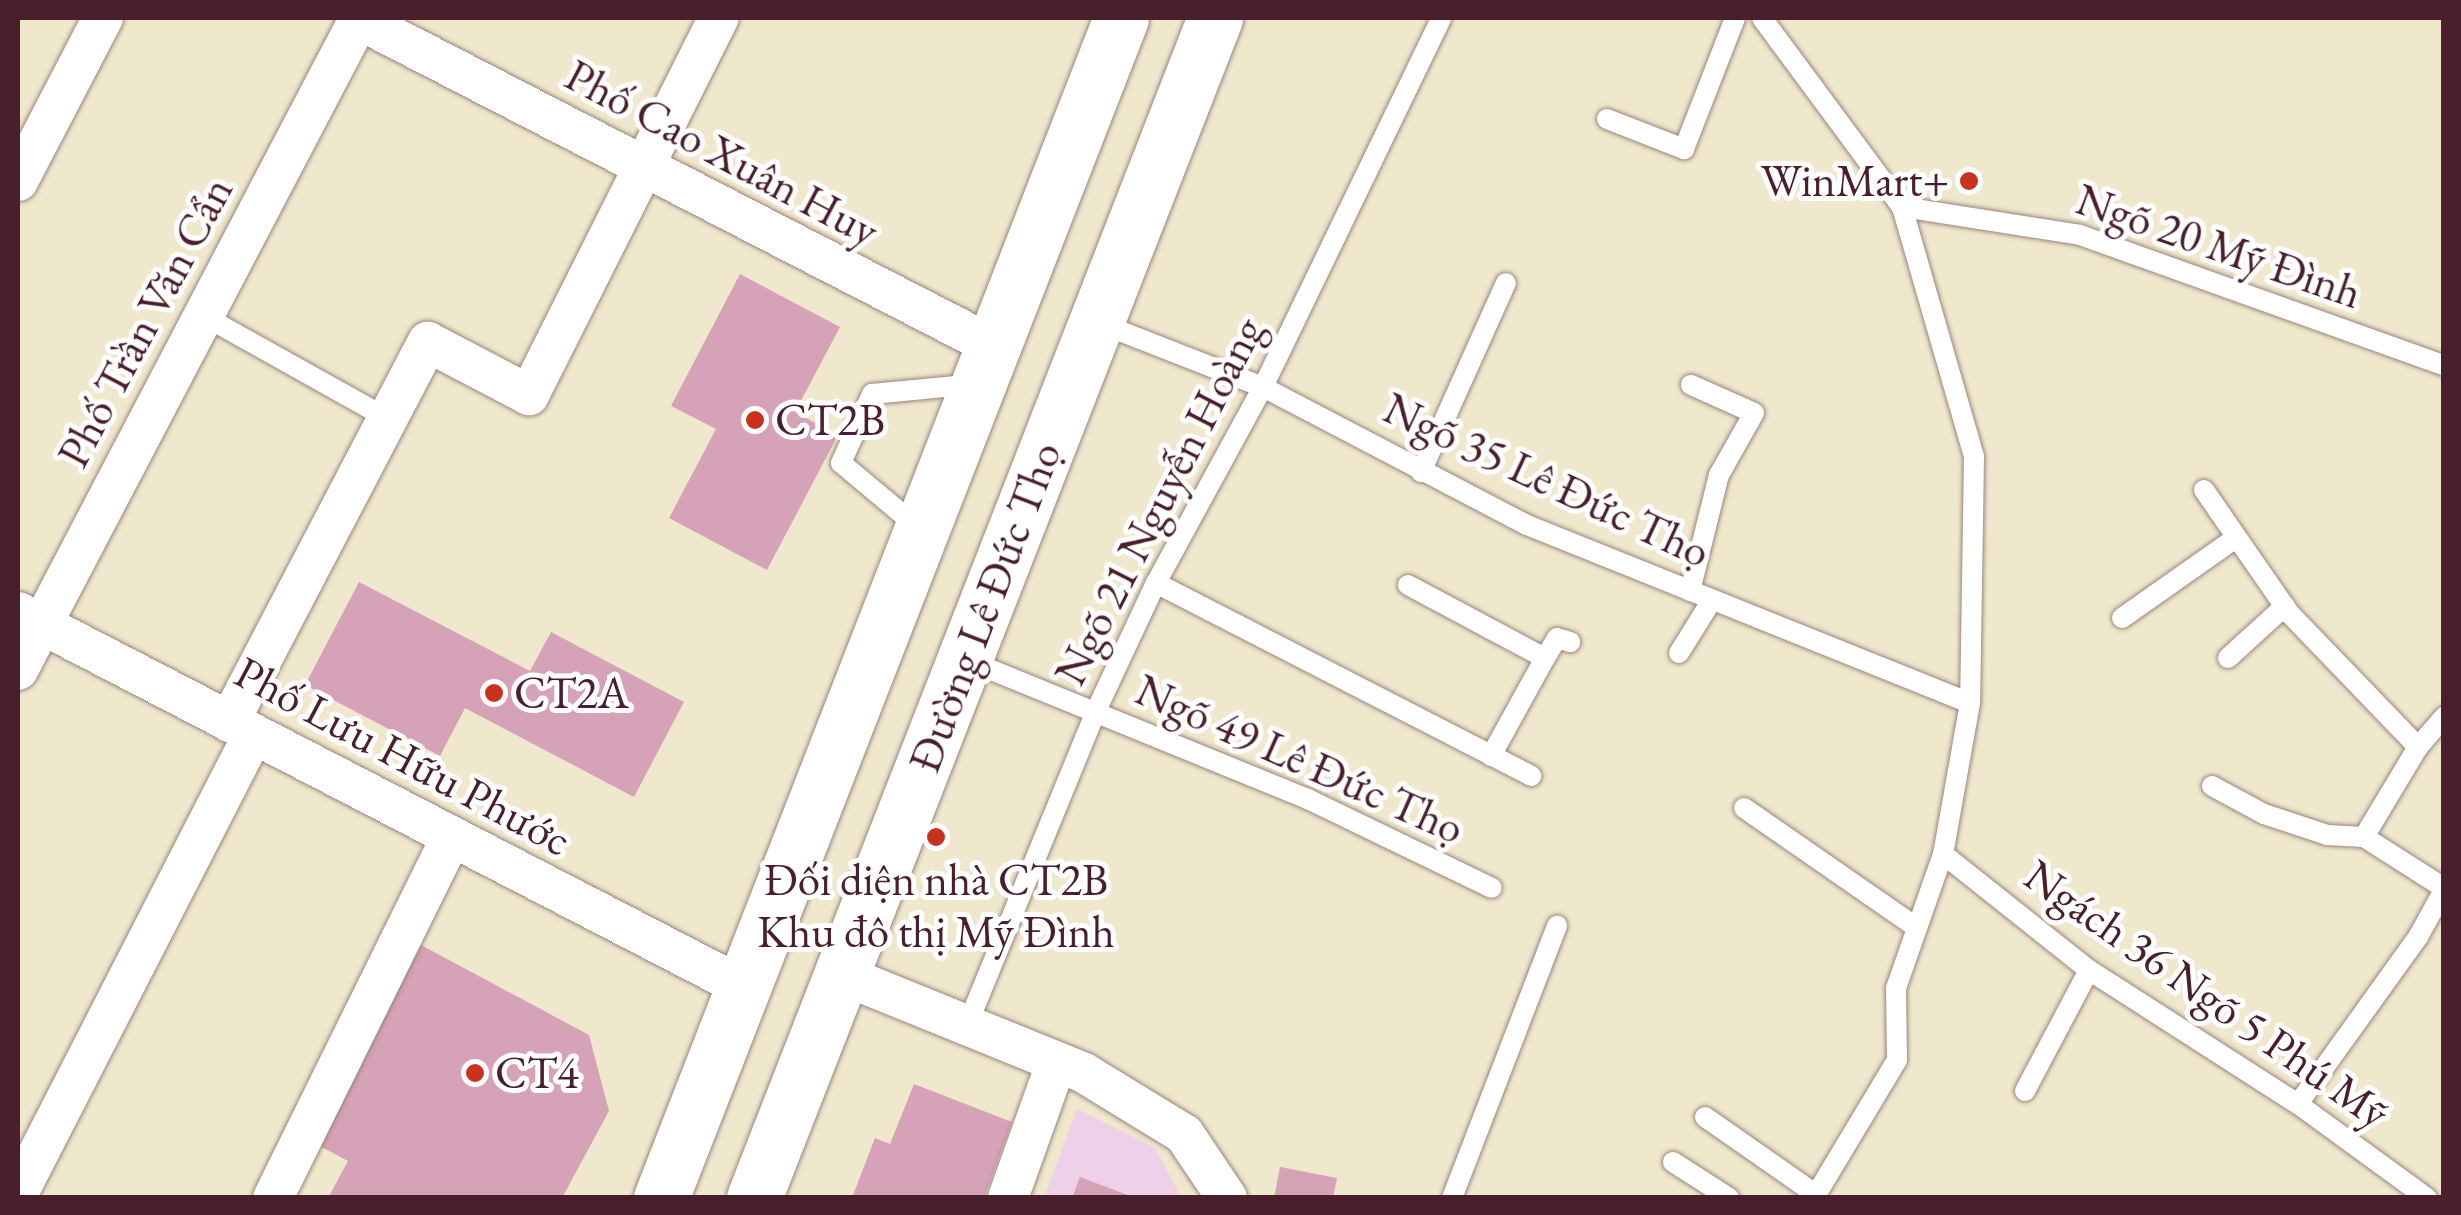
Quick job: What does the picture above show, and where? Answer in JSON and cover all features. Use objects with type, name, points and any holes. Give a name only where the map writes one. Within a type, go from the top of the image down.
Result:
[{"type":"main road","name":"Đường Lê Đức Thọ","points":[[661,1198],[1121,18]]},
{"type":"main road","name":"Đường Lê Đức Thọ","points":[[754,1198],[1215,18]]},
{"type":"street","points":[[18,181],[103,18]]},
{"type":"street","name":"Phố Cao Xuân Huy","points":[[357,18],[646,171],[984,365]]},
{"type":"street","name":"Phố Trần Văn Cẩn","points":[[18,670],[30,618],[204,316],[357,18]]},
{"type":"street","points":[[18,1194],[428,342],[529,395],[646,171],[719,18]]},
{"type":"street","name":"Phố Lưu Hữu Phước","points":[[30,618],[743,987]]},
{"type":"street","points":[[274,1198],[451,838]]},
{"type":"street","points":[[843,975],[1084,1073],[1184,1134],[1227,1198]]},
{"type":"street","points":[[1008,1198],[1056,1064]]},
{"type":"lane","name":"Ngõ 21 Nguyễn Hoàng","points":[[966,1028],[1095,713],[1156,583],[1263,387],[1441,18]]},
{"type":"lane","points":[[1607,119],[1684,149],[1735,18]]},
{"type":"lane","points":[[1705,1117],[1814,1195],[1897,1060],[1896,988],[1913,925],[1943,854],[1970,702],[1974,456],[1902,207],[1762,18]]},
{"type":"lane","name":"Ngõ 20 Mỹ Đình","points":[[1902,207],[2080,235],[2444,365]]},
{"type":"lane","points":[[1421,472],[1506,284]]},
{"type":"lane","points":[[204,316],[388,419]]},
{"type":"lane","name":"Ngõ 35 Lê Đức Thọ","points":[[1096,321],[1263,387],[1527,525],[1970,702]]},
{"type":"lane","points":[[920,529],[841,462],[872,394],[984,365]]},
{"type":"lane","points":[[1690,591],[1719,475],[1754,413],[1692,385]]},
{"type":"lane","points":[[2204,490],[2233,540],[2284,606],[2418,747]]},
{"type":"lane","points":[[2122,618],[2233,540]]},
{"type":"lane","points":[[1156,583],[1531,776]]},
{"type":"lane","points":[[1408,585],[1544,658]]},
{"type":"lane","points":[[1679,653],[1712,600]]},
{"type":"lane","points":[[2228,658],[2284,606]]},
{"type":"lane","points":[[1491,756],[1557,638],[1570,642]]},
{"type":"lane","name":"Ngõ 49 Lê Đức Thọ","points":[[964,660],[1308,799],[1492,888]]},
{"type":"lane","points":[[2364,837],[2418,747],[2444,717]]},
{"type":"lane","points":[[2212,786],[2264,814],[2328,835],[2364,837],[2444,889],[2418,938],[2298,1104]]},
{"type":"lane","points":[[1744,808],[1913,925]]},
{"type":"lane","name":"Ngách 36 Ngõ 5 Phú Mỹ","points":[[1943,854],[2089,970],[2298,1104],[2426,1198]]},
{"type":"lane","points":[[1452,1198],[1557,926]]},
{"type":"lane","points":[[2024,1092],[2089,970]]},
{"type":"lane","points":[[1672,1162],[1728,1198]]},
{"type":"shaded area","points":[[1077,1109],[1155,1148],[1181,1197],[1044,1198]]},
{"type":"building","name":"CT2B","points":[[740,274],[840,327],[795,412],[838,435],[767,570],[669,518],[716,429],[671,406]]},
{"type":"building","name":"CT2A","points":[[359,582],[530,671],[551,632],[684,702],[634,797],[465,708],[440,756],[305,685]]},
{"type":"building","name":"CT4","points":[[421,945],[589,1035],[609,1111],[562,1198],[328,1198],[348,1161],[314,1143]]},
{"type":"building","points":[[914,1084],[1012,1122],[984,1198],[852,1198],[875,1138],[890,1144]]},
{"type":"building","points":[[1280,1167],[1337,1178],[1333,1198],[1274,1198]]},
{"type":"building","points":[[1080,1177],[1133,1197],[1133,1198],[1072,1198]]},
{"type":"place","name":"WinMart+","points":[[1969,181]]},
{"type":"place","name":"CT2B","points":[[755,420]]},
{"type":"place","name":"CT2A","points":[[494,693]]},
{"type":"place","name":"Đối diện nhà CT2B Khu đô thị Mỹ Đình","points":[[936,837]]},
{"type":"place","name":"CT4","points":[[475,1073]]}]
